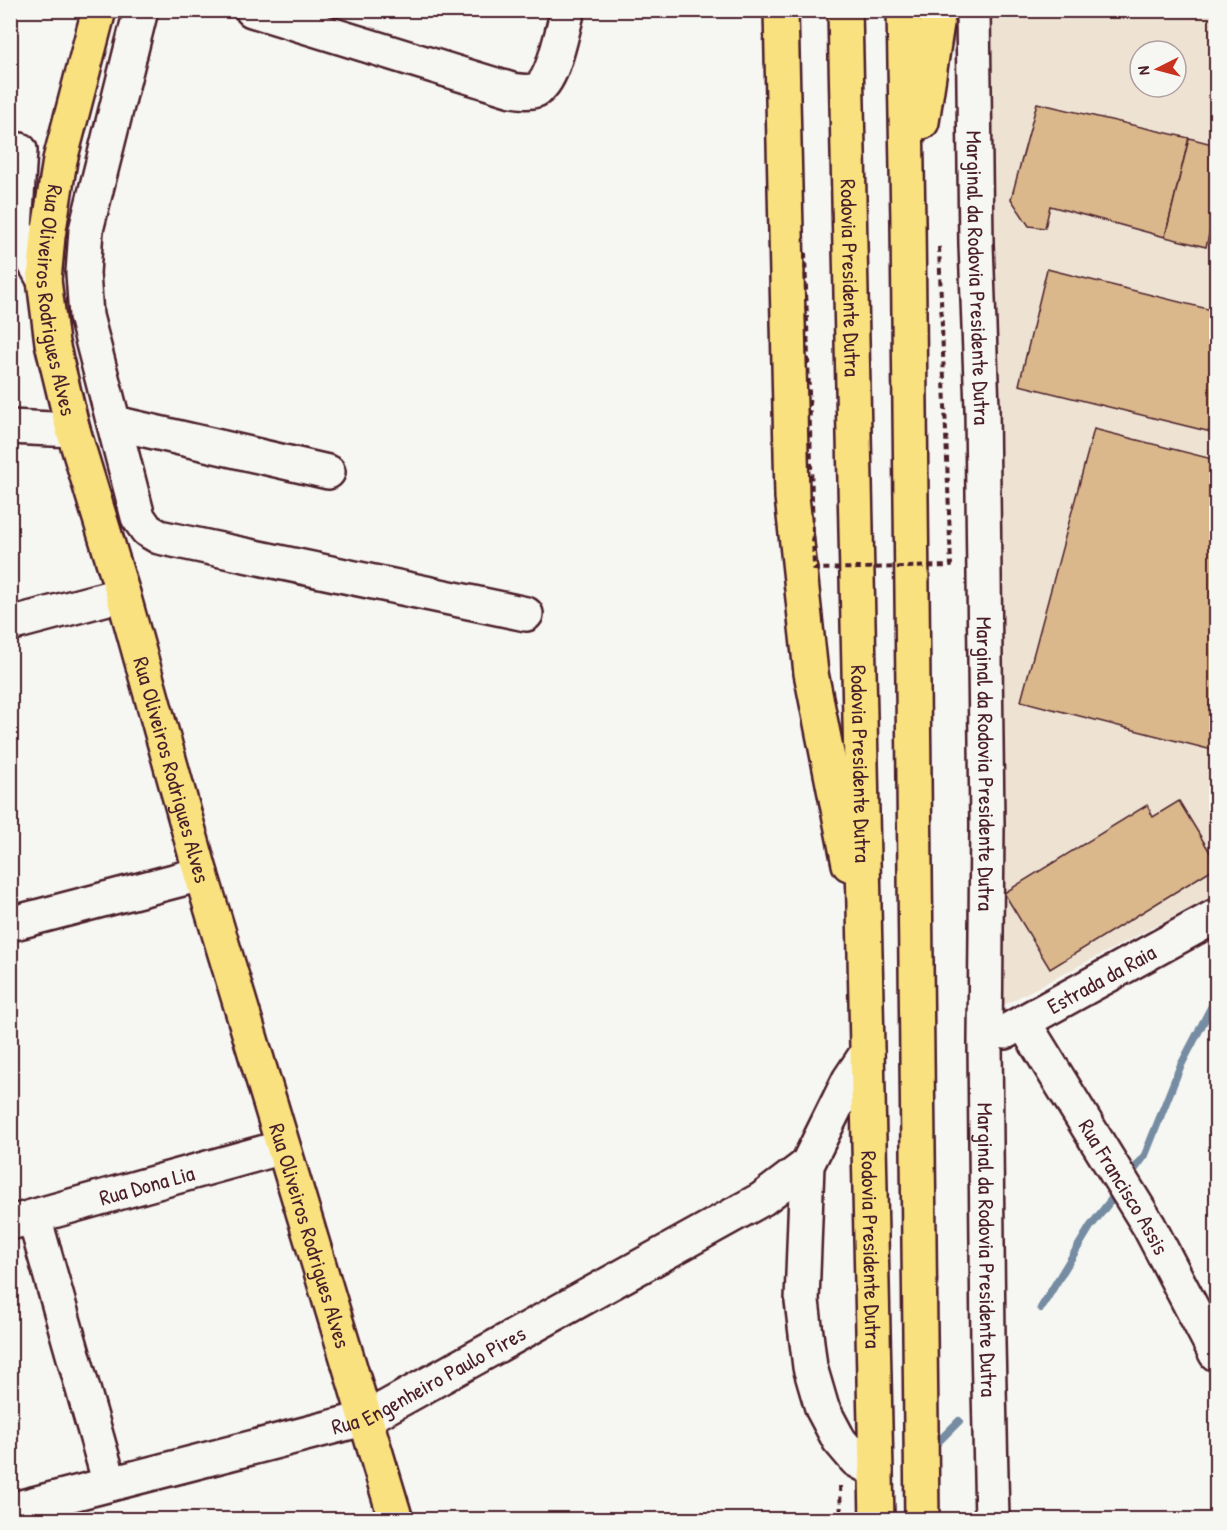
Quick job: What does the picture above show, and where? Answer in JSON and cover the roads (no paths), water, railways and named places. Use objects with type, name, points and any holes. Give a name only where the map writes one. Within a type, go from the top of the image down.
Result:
[{"type":"main road","name":"Rua Oliveiros Rodrigues Alves","points":[[99,10],[60,160],[48,236],[44,280],[52,343],[73,430],[123,594],[201,874],[396,1520]]},
{"type":"main road","points":[[782,10],[792,497],[811,673],[839,820],[865,936]]},
{"type":"main road","name":"Rodovia Presidente Dutra","points":[[846,10],[877,1520]]},
{"type":"main road","name":"Rodovia Presidente Dutra","points":[[904,10],[922,1518]]},
{"type":"main road","points":[[908,222],[939,10]]},
{"type":"street","points":[[141,10],[86,230],[83,273],[86,316],[138,517],[147,530],[159,537],[526,614]]},
{"type":"street","points":[[252,10],[512,90],[525,92],[536,90],[550,74],[568,10]]},
{"type":"street","name":"Marginal da Rodovia Presidente Dutra","points":[[973,10],[976,244],[982,408],[987,825],[985,1042],[988,1343],[993,1520]]},
{"type":"street","points":[[44,280],[15,228],[15,149],[60,160]]},
{"type":"street","points":[[115,423],[328,472]]},
{"type":"street","points":[[10,427],[73,430]]},
{"type":"street","points":[[10,624],[123,594]]},
{"type":"street","points":[[10,924],[201,874]]},
{"type":"street","name":"Estrada da Raia","points":[[985,1042],[1024,1023],[1216,916]]},
{"type":"street","name":"Rua Francisco Assis","points":[[1024,1023],[1149,1226],[1216,1354]]},
{"type":"street","name":"Rua Engenheiro Paulo Pires","points":[[867,1053],[849,1080],[807,1165],[802,1301],[810,1367],[822,1408],[839,1440],[876,1479]]},
{"type":"street","name":"Rua Dona Lia","points":[[22,1220],[283,1147]]},
{"type":"street","name":"Rua Engenheiro Paulo Pires","points":[[10,1510],[367,1418],[762,1199],[807,1165]]},
{"type":"street","points":[[22,1220],[110,1484]]},
{"type":"waterway","points":[[1128,1178],[1145,1155],[1180,1067],[1216,998]]},
{"type":"waterway","points":[[1041,1308],[1090,1227],[1118,1191]]},
{"type":"waterway","points":[[932,1448],[959,1421]]}]
